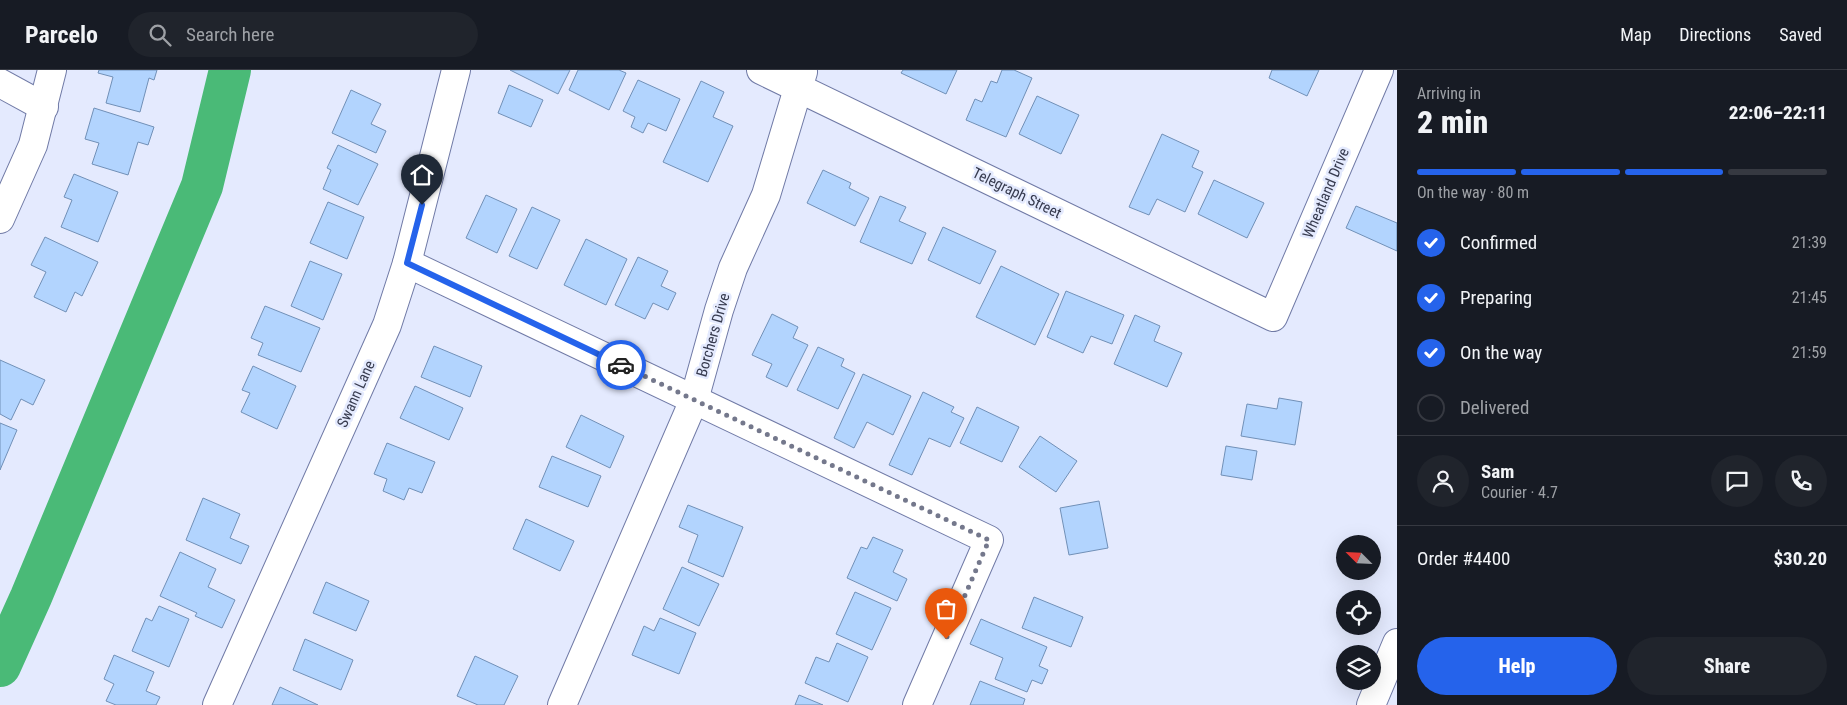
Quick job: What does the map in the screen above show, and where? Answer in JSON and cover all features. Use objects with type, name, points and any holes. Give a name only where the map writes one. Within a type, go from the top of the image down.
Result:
[{"type":"street","points":[[0,219],[33,145],[52,70]]},
{"type":"street","name":"Swann Lane","points":[[217,705],[386,325],[407,263],[456,70]]},
{"type":"street","name":"Telegraph Street","points":[[761,70],[801,79],[1273,317]]},
{"type":"street","name":"Wheatland Drive","points":[[1273,317],[1379,70]]},
{"type":"street","name":"Borchers Drive","points":[[562,705],[694,400],[719,310],[733,268],[766,195],[801,79]]},
{"type":"street","points":[[0,83],[44,107]]},
{"type":"street","points":[[407,263],[989,540],[917,705]]},
{"type":"street","points":[[1371,705],[1397,643]]},
{"type":"building","points":[[99,70],[157,70],[154,80],[149,78],[140,112],[106,103],[113,77],[98,73]]},
{"type":"building","points":[[510,70],[570,70],[558,94]]},
{"type":"building","points":[[578,70],[619,70],[626,73],[609,110],[569,90]]},
{"type":"building","points":[[903,70],[957,70],[946,94],[901,73]]},
{"type":"building","points":[[1002,70],[1014,70],[1032,78],[1006,137],[966,120],[975,99],[982,102],[991,81],[997,83]]},
{"type":"building","points":[[1272,70],[1319,70],[1307,96],[1269,78]]},
{"type":"building","points":[[638,80],[680,99],[666,131],[648,123],[643,133],[631,127],[635,117],[623,111]]},
{"type":"building","points":[[701,81],[724,92],[713,117],[733,126],[708,182],[663,162]]},
{"type":"building","points":[[509,85],[543,100],[531,127],[498,113]]},
{"type":"building","points":[[351,90],[381,104],[371,124],[386,131],[376,153],[332,133]]},
{"type":"building","points":[[1037,96],[1079,115],[1061,154],[1019,134]]},
{"type":"building","points":[[94,108],[154,127],[148,145],[138,142],[128,175],[92,164],[99,143],[85,139]]},
{"type":"building","points":[[1162,134],[1199,151],[1192,167],[1203,172],[1185,212],[1157,199],[1149,215],[1129,207]]},
{"type":"building","points":[[338,145],[378,164],[358,205],[323,189],[331,170],[327,168]]},
{"type":"building","points":[[823,170],[851,183],[849,188],[869,198],[855,226],[807,203]]},
{"type":"building","points":[[74,174],[118,192],[98,242],[61,227],[72,200],[64,197]]},
{"type":"building","points":[[1214,180],[1264,203],[1247,238],[1198,214]]},
{"type":"building","points":[[486,195],[517,209],[497,253],[466,238]]},
{"type":"building","points":[[880,196],[906,207],[899,221],[926,233],[912,264],[860,242]]},
{"type":"building","points":[[328,202],[364,217],[347,259],[310,243]]},
{"type":"building","points":[[1356,206],[1397,223],[1397,251],[1346,228]]},
{"type":"building","points":[[532,207],[560,220],[537,269],[509,256]]},
{"type":"building","points":[[943,227],[996,251],[980,284],[928,260]]},
{"type":"building","points":[[45,237],[98,262],[82,296],[75,292],[66,312],[34,297],[46,272],[31,265]]},
{"type":"building","points":[[586,239],[627,259],[606,305],[564,285]]},
{"type":"building","points":[[638,257],[668,271],[661,286],[676,293],[668,310],[653,303],[645,319],[615,305]]},
{"type":"building","points":[[310,261],[342,274],[323,320],[291,306]]},
{"type":"building","points":[[1001,266],[1059,294],[1035,345],[976,317]]},
{"type":"building","points":[[1066,291],[1124,315],[1112,344],[1091,336],[1083,353],[1047,337]]},
{"type":"building","points":[[265,306],[320,328],[301,372],[258,355],[263,343],[251,338]]},
{"type":"building","points":[[772,314],[798,327],[793,338],[808,345],[787,387],[766,377],[772,364],[752,355]]},
{"type":"building","points":[[1135,315],[1160,326],[1154,341],[1182,353],[1167,387],[1114,364]]},
{"type":"building","points":[[434,346],[482,366],[470,397],[421,377]]},
{"type":"building","points":[[818,347],[844,359],[841,366],[855,373],[838,409],[797,390]]},
{"type":"building","points":[[0,360],[45,380],[33,405],[21,399],[11,420],[0,414]]},
{"type":"building","points":[[253,366],[296,386],[277,429],[241,412],[250,393],[242,390]]},
{"type":"building","points":[[863,374],[911,396],[893,435],[867,422],[854,448],[834,438]]},
{"type":"building","points":[[415,386],[463,408],[449,440],[400,418]]},
{"type":"building","points":[[923,392],[954,407],[951,412],[964,418],[950,447],[929,438],[912,475],[889,465]]},
{"type":"building","points":[[1279,398],[1302,402],[1295,445],[1241,436],[1247,404],[1277,409]]},
{"type":"building","points":[[977,407],[1019,427],[1002,462],[960,443]]},
{"type":"building","points":[[581,415],[624,436],[610,468],[566,447]]},
{"type":"building","points":[[0,423],[17,430],[0,470]]},
{"type":"building","points":[[1040,436],[1077,461],[1056,492],[1019,467]]},
{"type":"building","points":[[387,443],[435,462],[422,493],[409,488],[404,500],[383,491],[387,479],[374,474]]},
{"type":"building","points":[[1226,446],[1257,451],[1252,480],[1221,475]]},
{"type":"building","points":[[552,456],[601,476],[588,507],[539,487]]},
{"type":"building","points":[[203,498],[240,514],[230,538],[249,546],[241,564],[186,540]]},
{"type":"building","points":[[1099,501],[1108,548],[1069,555],[1060,508]]},
{"type":"building","points":[[688,505],[743,527],[723,577],[688,562],[698,535],[679,527]]},
{"type":"building","points":[[526,519],[574,541],[560,571],[513,549]]},
{"type":"building","points":[[873,537],[903,550],[893,572],[907,579],[897,601],[847,578],[861,547],[867,549]]},
{"type":"building","points":[[180,552],[216,569],[208,587],[235,600],[222,628],[195,616],[197,613],[160,596]]},
{"type":"building","points":[[682,567],[719,584],[699,626],[663,609]]},
{"type":"building","points":[[326,582],[369,601],[356,631],[313,613]]},
{"type":"building","points":[[855,592],[891,608],[872,650],[836,634]]},
{"type":"building","points":[[1034,597],[1083,617],[1071,647],[1022,628]]},
{"type":"building","points":[[159,606],[189,619],[169,667],[132,651],[146,618],[152,621]]},
{"type":"building","points":[[660,618],[696,633],[679,674],[632,655],[644,626],[654,631]]},
{"type":"building","points":[[981,619],[1047,647],[1039,666],[1048,670],[1042,684],[1032,680],[1027,692],[995,679],[1003,658],[970,644]]},
{"type":"building","points":[[305,639],[353,660],[341,690],[293,670]]},
{"type":"building","points":[[837,643],[868,657],[848,702],[805,683],[816,657],[829,662]]},
{"type":"building","points":[[114,655],[154,672],[146,691],[160,697],[156,705],[116,705],[106,701],[114,684],[104,679]]},
{"type":"building","points":[[475,656],[518,676],[504,705],[478,705],[457,696]]},
{"type":"building","points":[[980,681],[1025,699],[1023,705],[970,705]]},
{"type":"building","points":[[280,687],[318,705],[272,705]]},
{"type":"building","points":[[799,695],[823,705],[795,705]]},
{"type":"waterway","points":[[0,666],[31,597],[202,186],[230,70]]},
{"type":"way so far","points":[[621,365],[989,540],[946,639]]},
{"type":"route","points":[[422,205],[407,263],[621,365]]}]
